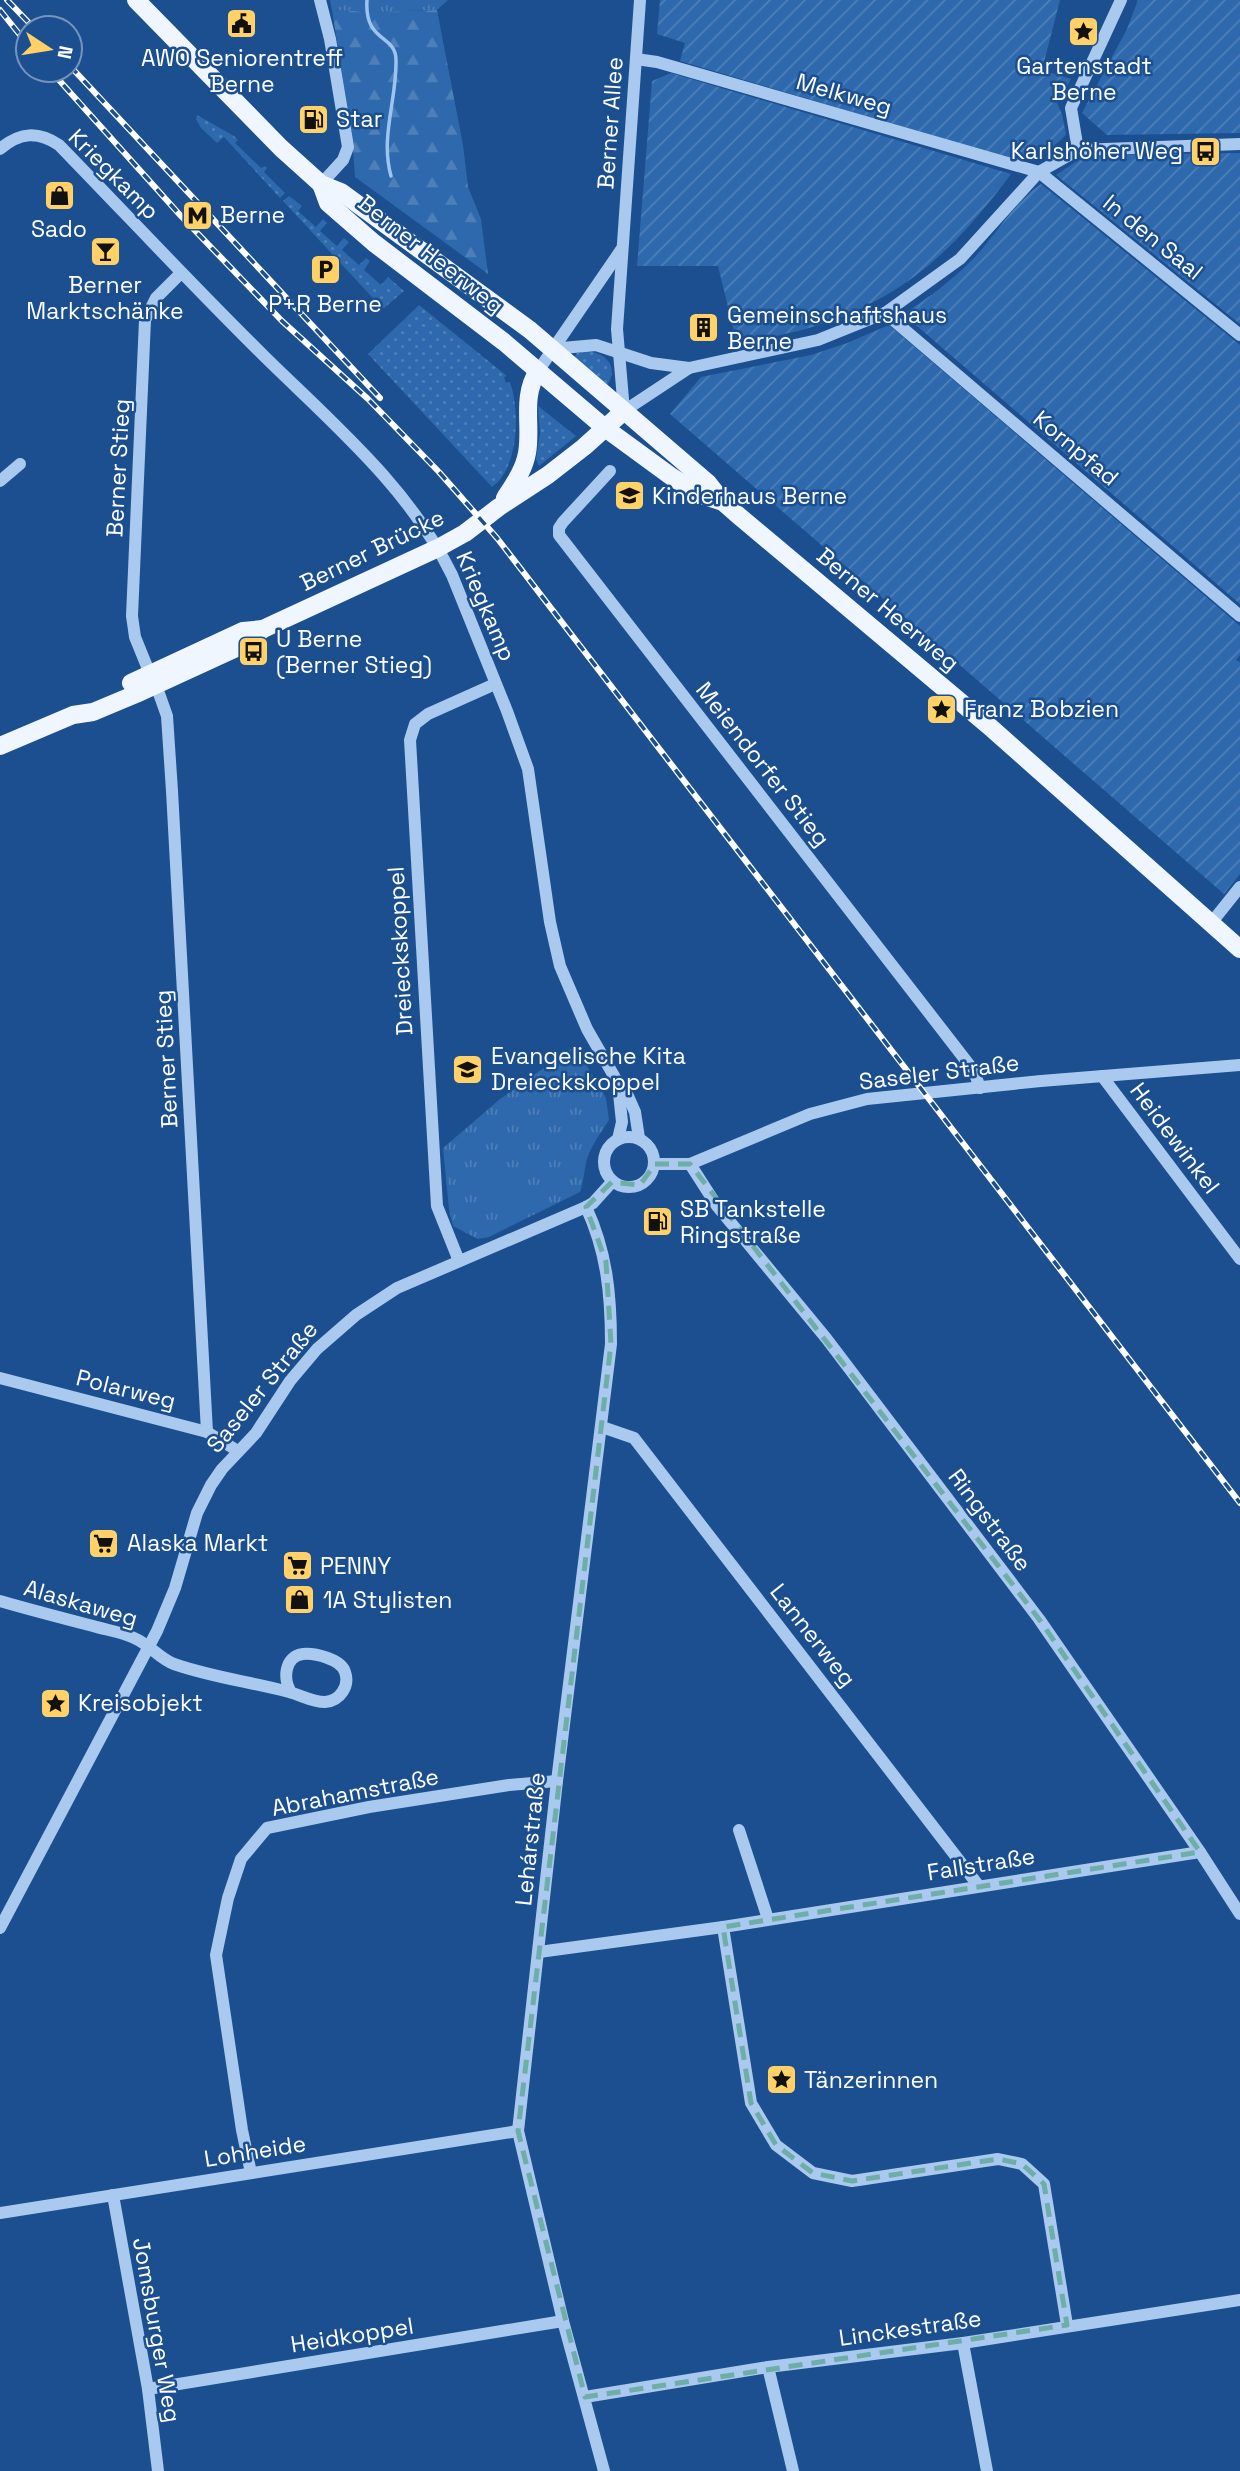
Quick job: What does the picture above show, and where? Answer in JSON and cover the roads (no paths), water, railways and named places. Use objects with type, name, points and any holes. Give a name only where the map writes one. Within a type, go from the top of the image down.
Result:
[{"type":"main road","name":"Berner Heerweg","points":[[136,0],[261,129],[321,184],[341,192],[434,262],[493,301],[551,349],[708,483],[723,502],[989,726],[1240,949]]},
{"type":"main road","name":"Berner Heerweg","points":[[321,184],[328,203],[374,243],[504,342],[605,428],[701,495],[723,502]]},
{"type":"main road","name":"Berner Brücke","points":[[499,507],[524,465],[528,440],[529,387],[538,371]]},
{"type":"main road","name":"Berner Brücke","points":[[153,680],[247,643],[262,629],[438,548],[548,475],[624,411]]},
{"type":"main road","name":"Berner Brücke","points":[[153,680],[169,665],[243,631],[262,629]]},
{"type":"main road","points":[[0,746],[74,715],[93,712],[153,680]]},
{"type":"street","points":[[320,0],[330,39],[348,146],[343,160],[321,184]]},
{"type":"street","name":"Berner Allee","points":[[624,411],[618,351],[621,249],[640,0]]},
{"type":"street","points":[[1078,150],[1071,108],[1121,0]]},
{"type":"street","name":"Melkweg","points":[[636,59],[657,62],[1039,172]]},
{"type":"street","name":"Kriegkamp","points":[[0,149],[22,135],[39,135],[59,145],[181,273],[383,474],[438,548],[452,575],[522,747],[528,769],[550,922],[560,966],[576,1008],[618,1083],[627,1094],[635,1112],[639,1139]]},
{"type":"street","points":[[551,349],[588,345],[618,351],[651,363],[689,368],[818,340],[885,313],[960,258],[1039,172],[1078,150],[1240,144]]},
{"type":"street","name":"In den Saal","points":[[1039,172],[1240,335]]},
{"type":"street","points":[[551,349],[621,249]]},
{"type":"street","name":"Berner Stieg","points":[[181,273],[156,298],[145,320],[132,616],[135,637],[167,716],[207,1432]]},
{"type":"street","name":"Kornpfad","points":[[885,313],[1240,616]]},
{"type":"street","name":"Berner Brücke","points":[[538,371],[551,349]]},
{"type":"street","points":[[624,411],[689,368]]},
{"type":"street","points":[[0,481],[20,464]]},
{"type":"street","name":"Meiendorfer Stieg","points":[[610,471],[563,522],[559,528],[559,536],[974,1071],[974,1088]]},
{"type":"street","name":"Dreieckskoppel","points":[[459,1261],[437,1206],[410,740],[415,724],[428,714],[495,684]]},
{"type":"street","points":[[1212,922],[1240,887]]},
{"type":"street","name":"Saseler Straße","points":[[655,1164],[690,1164],[810,1114],[858,1101],[1240,1065]]},
{"type":"street","name":"Heidewinkel","points":[[1102,1076],[1240,1259]]},
{"type":"street","name":"Kriegkamp","points":[[618,1083],[622,1122],[618,1139]]},
{"type":"street","points":[[628,1137],[639,1139],[651,1149],[655,1164],[650,1177],[640,1185],[626,1188],[612,1182],[607,1175],[604,1159],[611,1144],[628,1137]]},
{"type":"street","name":"Ringstraße","points":[[690,1164],[717,1206],[826,1338],[1039,1619],[1240,1914]]},
{"type":"street","name":"Saseler Straße","points":[[2,1920],[158,1631],[175,1588],[201,1504],[216,1477],[256,1433],[300,1367],[339,1328],[397,1288],[586,1207],[612,1182]]},
{"type":"street","name":"Lehárstraße","points":[[586,1207],[606,1262],[610,1290],[611,1344],[557,1781],[518,2132],[563,2321],[604,2471]]},
{"type":"street","name":"Polarweg","points":[[0,1378],[207,1432],[238,1451]]},
{"type":"street","name":"Lannerweg","points":[[602,1427],[634,1438],[978,1885]]},
{"type":"street","name":"Alaskaweg","points":[[0,1601],[135,1638],[148,1647]]},
{"type":"street","points":[[148,1647],[172,1663],[318,1701],[332,1700],[342,1692],[346,1685],[345,1670],[330,1659],[304,1654],[297,1656],[290,1663],[285,1675],[286,1685],[291,1692]]},
{"type":"street","name":"Abrahamstraße","points":[[251,2173],[216,1955],[228,1898],[241,1859],[267,1828],[369,1807],[509,1785],[557,1781]]},
{"type":"street","points":[[739,1830],[768,1919]]},
{"type":"street","name":"Fallstraße","points":[[539,1952],[723,1927],[1200,1852]]},
{"type":"street","points":[[723,1927],[751,2103],[776,2145],[813,2173],[852,2181],[998,2160],[1022,2164],[1044,2184],[1067,2325]]},
{"type":"street","name":"Lohheide","points":[[0,2213],[518,2132]]},
{"type":"street","name":"Jomsburger Weg","points":[[113,2195],[148,2389],[158,2471]]},
{"type":"street","name":"Linckestraße","points":[[584,2397],[768,2367],[963,2343],[1240,2300]]},
{"type":"street","name":"Heidkoppel","points":[[148,2389],[563,2321]]},
{"type":"street","points":[[963,2343],[987,2471]]},
{"type":"street","points":[[768,2367],[793,2471]]},
{"type":"waterway","points":[[367,0],[370,24],[395,52],[396,75],[387,147],[391,176]]},
{"type":"railway","points":[[7,0],[20,14]]},
{"type":"railway","points":[[0,10],[14,28]]},
{"type":"railway","points":[[84,81],[380,398]]},
{"type":"railway","points":[[63,84],[180,215],[282,321],[368,399],[439,472],[497,538],[1240,1503]]},
{"type":"place","name":"AWO Seniorentreff Berne","points":[[242,24]]},
{"type":"place","name":"Gartenstadt Berne","points":[[1084,32]]},
{"type":"place","name":"Star","points":[[313,119]]},
{"type":"place","name":"Karlshöher Weg","points":[[1206,151]]},
{"type":"place","name":"Sado","points":[[59,195]]},
{"type":"place","name":"Berne","points":[[197,215]]},
{"type":"place","name":"Berner Marktschänke","points":[[105,251]]},
{"type":"place","name":"P+R Berne","points":[[325,270]]},
{"type":"place","name":"Gemeinschaftshaus Berne","points":[[704,328]]},
{"type":"place","name":"Kinderhaus Berne","points":[[629,496]]},
{"type":"place","name":"U Berne (Berner Stieg)","points":[[253,652]]},
{"type":"place","name":"Franz Bobzien","points":[[941,709]]},
{"type":"place","name":"Evangelische Kita Dreieckskoppel","points":[[468,1069]]},
{"type":"place","name":"SB Tankstelle Ringstraße","points":[[657,1222]]},
{"type":"place","name":"Alaska Markt","points":[[104,1543]]},
{"type":"place","name":"PENNY","points":[[297,1566]]},
{"type":"place","name":"1A Stylisten","points":[[300,1600]]},
{"type":"place","name":"Kreisobjekt","points":[[55,1703]]},
{"type":"place","name":"Tänzerinnen","points":[[781,2080]]}]
